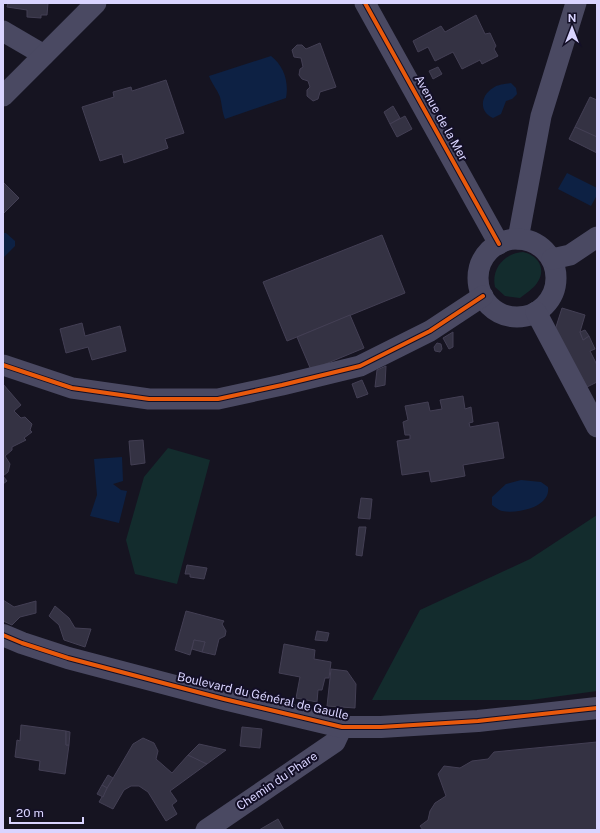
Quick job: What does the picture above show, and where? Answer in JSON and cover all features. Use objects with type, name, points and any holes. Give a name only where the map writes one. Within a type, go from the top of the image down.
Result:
[{"type":"street","points":[[3,96],[96,3]]},
{"type":"street","name":"Avenue de la Mer","points":[[365,3],[509,241]]},
{"type":"street","points":[[509,241],[541,116],[576,3]]},
{"type":"street","points":[[3,31],[44,55]]},
{"type":"street","points":[[552,259],[570,255],[597,237]]},
{"type":"street","points":[[509,241],[532,242],[543,248],[552,259],[556,271],[556,283],[546,304],[536,312],[524,316],[512,316],[491,306],[483,296],[479,285],[480,267],[489,251],[509,241]]},
{"type":"street","points":[[3,365],[72,388],[149,399],[218,399],[282,386],[360,366],[430,331],[483,296]]},
{"type":"street","points":[[536,312],[597,427]]},
{"type":"street","name":"Boulevard du Général de Gaulle","points":[[3,635],[22,643],[68,658],[224,699],[342,727],[381,727],[478,721],[597,708]]},
{"type":"street","name":"Chemin du Phare","points":[[206,830],[335,742],[342,727]]},
{"type":"green space","points":[[523,252],[537,259],[541,268],[540,278],[534,287],[520,298],[505,296],[495,287],[494,280],[497,268],[500,263],[510,255]]},
{"type":"green space","points":[[168,448],[210,460],[177,584],[135,574],[126,540],[144,477]]},
{"type":"green space","points":[[597,515],[597,691],[531,700],[372,700],[420,610],[530,559]]},
{"type":"water","points":[[271,56],[276,60],[282,69],[286,80],[286,98],[225,119],[220,97],[209,76]]},
{"type":"water","points":[[511,83],[516,88],[517,94],[512,99],[506,101],[501,114],[493,118],[488,115],[483,108],[486,95],[495,87],[502,84]]},
{"type":"water","points":[[567,173],[597,188],[597,195],[591,206],[558,189]]},
{"type":"water","points":[[3,233],[6,233],[15,241],[15,246],[3,258]]},
{"type":"water","points":[[122,457],[123,481],[113,484],[121,490],[127,491],[119,523],[90,516],[97,495],[94,459]]},
{"type":"water","points":[[521,480],[541,482],[548,487],[548,494],[544,500],[532,508],[509,512],[502,511],[492,505],[492,497],[506,484]]},
{"type":"building","points":[[8,3],[48,3],[47,15],[41,15],[41,18],[27,17],[27,10],[7,7]]},
{"type":"building","points":[[476,15],[485,34],[490,33],[496,46],[494,49],[498,56],[482,64],[480,60],[462,69],[453,52],[435,61],[428,47],[418,52],[413,41],[441,26],[445,32]]},
{"type":"building","points":[[320,43],[336,87],[320,92],[318,99],[313,101],[307,96],[307,90],[310,87],[308,81],[302,79],[299,75],[300,69],[303,67],[301,58],[294,57],[292,50],[297,45],[302,45],[306,49]]},
{"type":"building","points":[[438,67],[442,74],[433,79],[429,71]]},
{"type":"building","points":[[166,80],[184,133],[165,139],[168,148],[124,163],[122,154],[100,161],[82,107],[114,97],[113,92],[131,87],[132,91]]},
{"type":"building","points":[[590,97],[597,100],[597,137],[575,127]]},
{"type":"building","points":[[393,106],[400,118],[390,124],[384,112]]},
{"type":"building","points":[[405,116],[412,129],[397,137],[390,124]]},
{"type":"building","points":[[575,127],[597,137],[597,153],[569,139]]},
{"type":"building","points":[[3,182],[19,198],[3,214]]},
{"type":"building","points":[[382,235],[405,293],[287,341],[263,282]]},
{"type":"building","points":[[562,308],[585,315],[580,332],[583,340],[589,336],[595,349],[590,351],[597,365],[597,382],[587,387],[555,330]]},
{"type":"building","points":[[350,315],[364,348],[311,370],[297,337]]},
{"type":"building","points":[[82,323],[85,336],[120,326],[126,351],[92,360],[88,347],[66,353],[60,329]]},
{"type":"building","points":[[585,330],[589,336],[583,340],[580,332]]},
{"type":"building","points":[[453,332],[453,347],[449,349],[443,338]]},
{"type":"building","points":[[437,343],[441,344],[442,349],[440,352],[435,351],[434,347]]},
{"type":"building","points":[[386,366],[385,385],[375,387],[377,370]]},
{"type":"building","points":[[362,380],[368,394],[357,398],[352,384]]},
{"type":"building","points":[[3,384],[21,405],[14,411],[21,418],[25,417],[32,424],[30,430],[32,432],[24,438],[26,440],[12,447],[12,450],[5,456],[10,464],[8,472],[3,476]]},
{"type":"building","points":[[463,396],[465,409],[471,407],[473,422],[469,423],[470,427],[498,422],[504,458],[463,465],[465,476],[431,482],[429,471],[402,475],[397,441],[410,439],[410,435],[405,435],[403,422],[408,420],[405,406],[428,402],[430,411],[442,409],[440,400]]},
{"type":"building","points":[[143,440],[145,463],[131,465],[129,441]]},
{"type":"building","points":[[3,476],[7,481],[3,484]]},
{"type":"building","points":[[361,498],[372,499],[370,519],[358,518]]},
{"type":"building","points":[[359,527],[366,527],[362,556],[356,555]]},
{"type":"building","points":[[187,565],[207,568],[204,579],[190,577],[190,574],[185,574]]},
{"type":"building","points":[[3,600],[14,607],[36,601],[36,613],[20,617],[12,625],[3,621]]},
{"type":"building","points":[[55,606],[69,618],[75,628],[91,629],[85,647],[64,640],[59,625],[49,616]]},
{"type":"building","points":[[186,611],[224,621],[222,624],[226,631],[225,636],[219,639],[215,655],[202,652],[205,642],[194,640],[190,655],[175,650]]},
{"type":"building","points":[[317,631],[329,633],[327,641],[315,640]]},
{"type":"building","points":[[194,640],[205,642],[202,652],[192,649]]},
{"type":"building","points":[[284,644],[315,650],[314,659],[331,662],[329,678],[325,678],[322,690],[318,690],[317,702],[296,698],[300,677],[279,673]]},
{"type":"building","points":[[331,669],[347,671],[356,684],[355,708],[327,706]]},
{"type":"building","points":[[21,725],[66,731],[66,745],[69,745],[65,774],[39,770],[40,761],[15,757],[17,740],[20,741]]},
{"type":"building","points":[[242,727],[262,729],[260,748],[240,746]]},
{"type":"building","points":[[66,731],[70,732],[69,745],[66,745]]},
{"type":"building","points":[[143,738],[154,743],[158,751],[156,759],[172,773],[188,755],[207,764],[170,791],[177,801],[172,805],[177,814],[166,821],[148,792],[139,786],[131,786],[124,790],[113,809],[99,802],[133,744]]},
{"type":"building","points":[[597,742],[597,830],[423,830],[420,826],[428,820],[430,811],[435,803],[446,796],[438,774],[444,766],[460,768],[472,761],[488,759],[494,752]]},
{"type":"building","points":[[199,744],[226,750],[207,764],[188,755]]},
{"type":"building","points":[[108,775],[113,778],[107,788],[102,785]]},
{"type":"building","points":[[102,785],[107,788],[103,797],[97,794]]},
{"type":"building","points":[[278,819],[284,830],[259,830]]},
{"type":"cycle path","points":[[365,3],[499,244]]},
{"type":"cycle path","points":[[3,365],[72,388],[149,399],[218,399],[360,366],[430,331],[483,296]]},
{"type":"cycle path","points":[[3,635],[22,643],[68,658],[224,699],[342,727],[381,727],[478,721],[597,708]]}]
